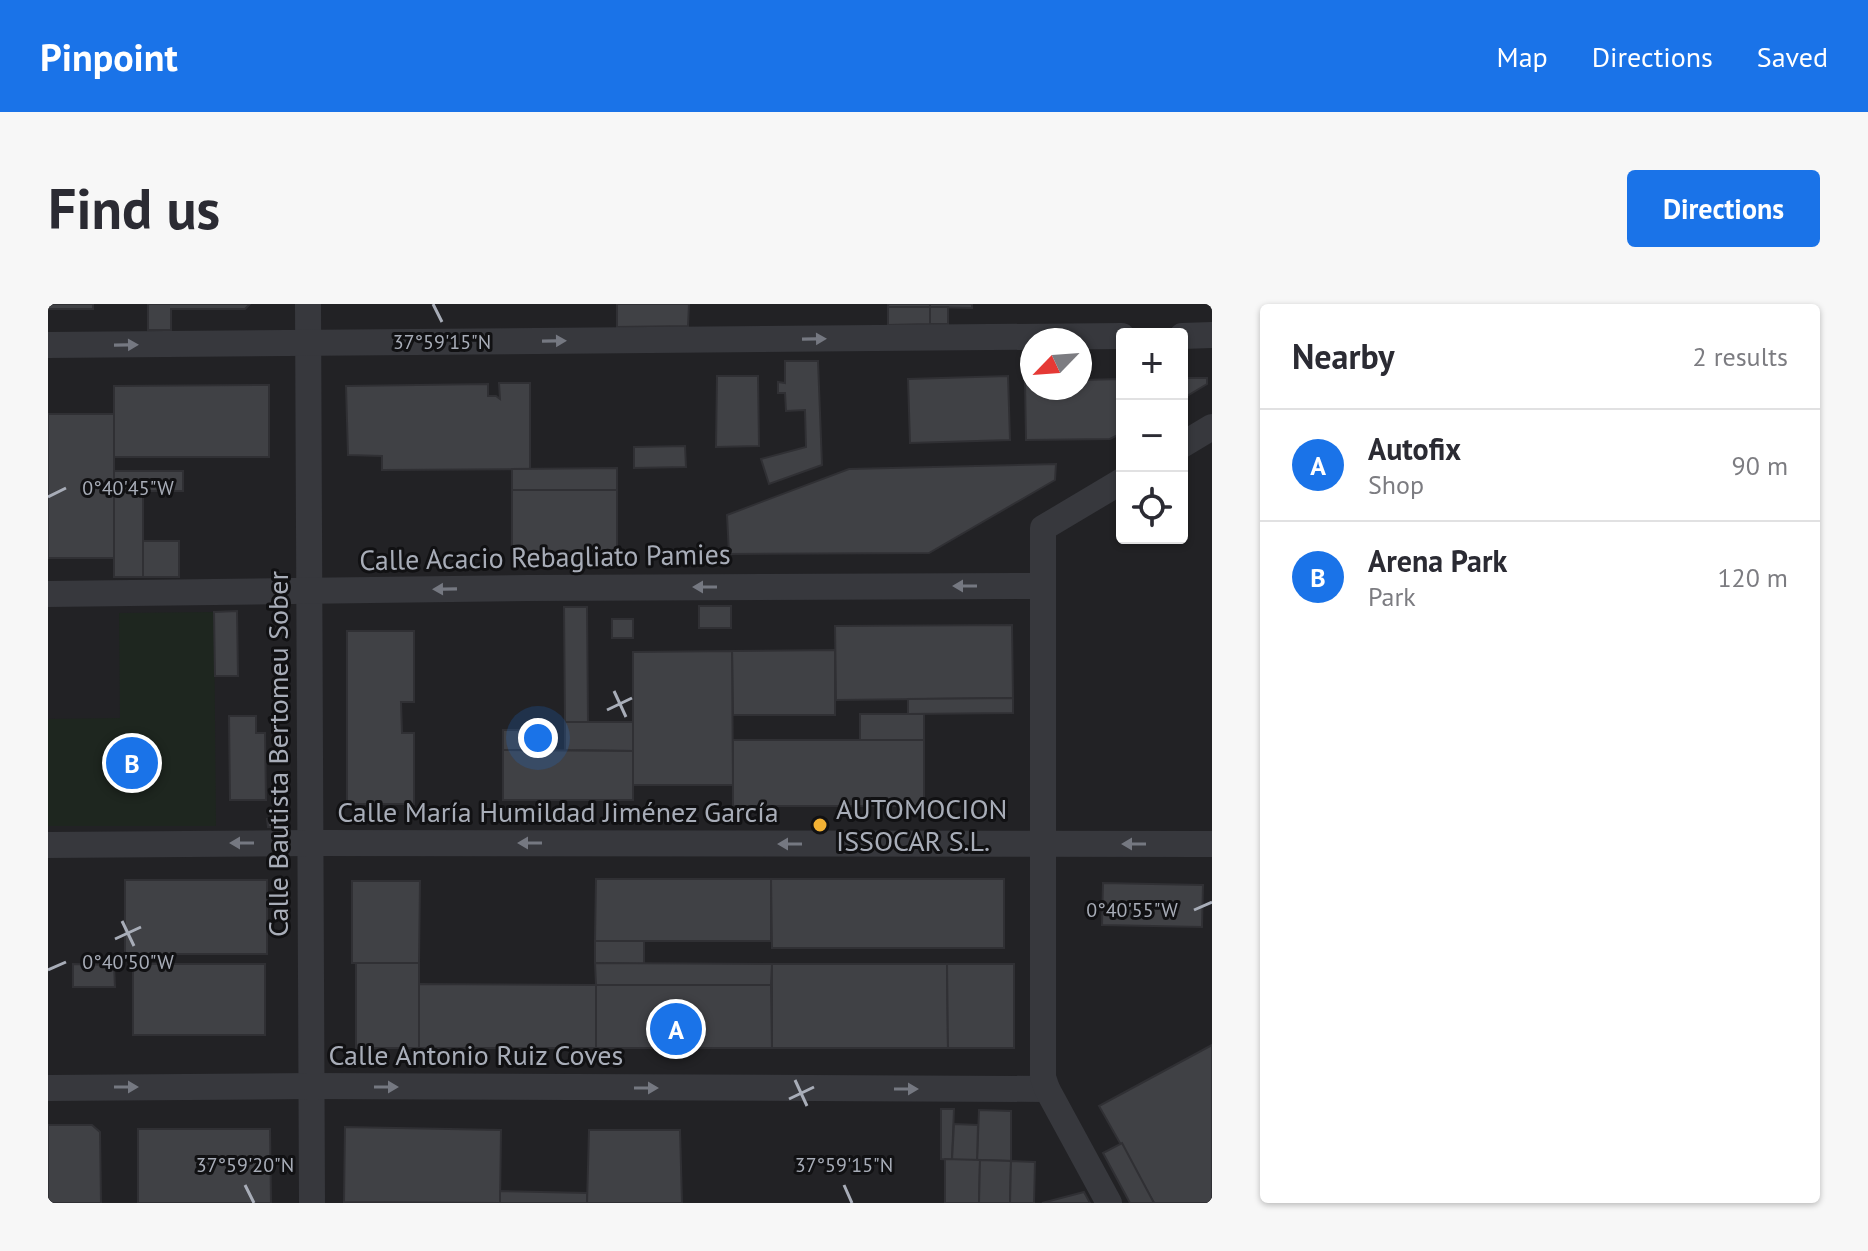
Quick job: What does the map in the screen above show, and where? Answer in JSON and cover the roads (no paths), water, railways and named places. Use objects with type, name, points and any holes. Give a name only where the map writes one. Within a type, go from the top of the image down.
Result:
[{"type":"street","name":"Calle Bautista Bertomeu Sober","points":[[308,304],[312,1203]]},
{"type":"street","points":[[1188,336],[1212,335]]},
{"type":"street","points":[[48,345],[1116,336]]},
{"type":"street","points":[[1188,441],[1212,427]]},
{"type":"street","points":[[1109,1203],[1043,1077],[1043,528],[1116,485]]},
{"type":"street","name":"Calle Acacio Rebagliato Pamies","points":[[48,594],[1043,586]]},
{"type":"street","name":"Calle María Humildad Jiménez García","points":[[48,845],[1212,844]]},
{"type":"street","name":"Calle Antonio Ruiz Coves","points":[[48,1088],[1047,1089]]},
{"type":"place","name":"Arena Park","points":[[132,763]]},
{"type":"place","name":"AUTOMOCION ISSOCAR S.L.","points":[[820,825]]},
{"type":"place","name":"Autofix","points":[[676,1029]]}]
